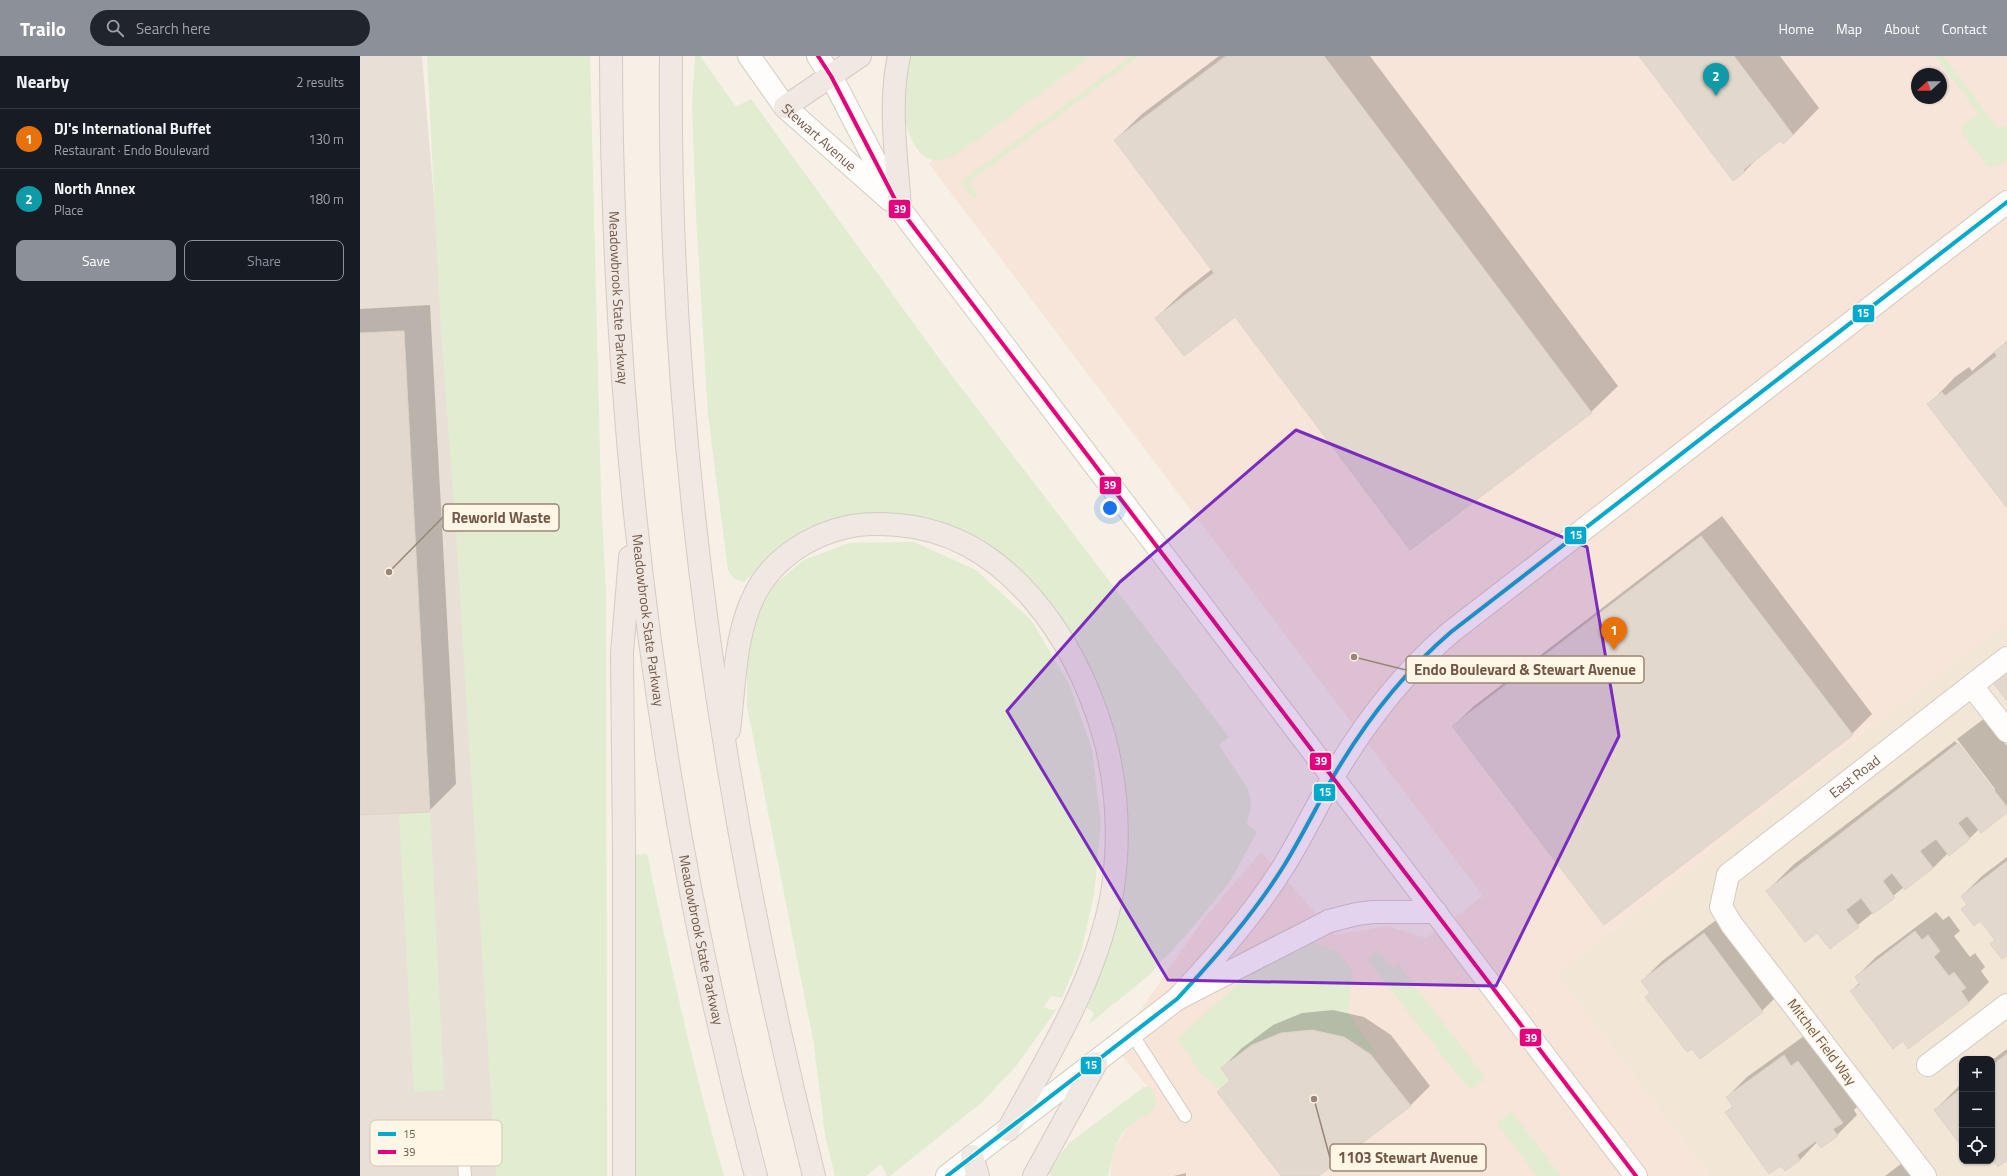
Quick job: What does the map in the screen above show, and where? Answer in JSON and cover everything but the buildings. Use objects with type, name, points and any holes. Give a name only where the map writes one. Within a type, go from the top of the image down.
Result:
[{"type":"highway","name":"Meadowbrook State Parkway","points":[[611,56],[613,200],[618,297],[634,508],[659,709],[684,855],[729,1073],[756,1176]]},
{"type":"highway","points":[[670,56],[672,194],[683,392],[690,479],[701,581],[726,757],[763,956],[814,1176]]},
{"type":"highway","points":[[785,107],[860,56]]},
{"type":"highway","points":[[899,56],[895,74],[894,93],[900,209]]},
{"type":"highway","points":[[624,1176],[624,849],[622,653],[634,508]]},
{"type":"highway","points":[[726,757],[742,630],[755,593],[764,579],[784,558],[801,546],[824,534],[854,526],[873,524],[909,526],[945,535],[976,550],[998,564],[1014,579],[1042,611],[1078,669],[1104,737],[1109,760],[1115,805],[1116,861],[1108,911],[1102,936],[1088,977],[1075,1006],[1008,1130]]},
{"type":"highway","points":[[1034,1176],[1096,1063]]},
{"type":"street","name":"Stewart Avenue","points":[[749,56],[785,107],[900,209]]},
{"type":"street","name":"Stewart Avenue","points":[[818,56],[831,76],[900,209],[1334,776],[1636,1176]]},
{"type":"street","points":[[947,1176],[975,1166],[1008,1130],[1177,999],[1229,942],[1266,892],[1300,838],[1334,776],[1375,712],[1422,656],[2007,202]]},
{"type":"street","name":"East Road","points":[[1721,907],[1728,875],[2007,658]]},
{"type":"street","points":[[1972,686],[2007,731]]},
{"type":"street","name":"Mitchel Field Way","points":[[1721,907],[1732,925],[1924,1176]]},
{"type":"street","points":[[1177,999],[1329,921],[1357,914],[1373,912],[1436,912]]},
{"type":"street","points":[[1928,1065],[2007,1005]]},
{"type":"lane","points":[[1132,1034],[1185,1116]]},
{"type":"lane","points":[[464,1166],[465,1176]]},
{"type":"highlighted area","points":[[1296,430],[1587,547],[1619,736],[1496,986],[1168,980],[1007,711],[1120,582]]},
{"type":"shaded area","points":[[360,56],[422,56],[516,1176],[360,1176]]},
{"type":"shaded area","points":[[1010,56],[2007,56],[2007,623],[1557,974],[1710,1176],[1110,1176],[1113,1151],[1150,1090],[1115,1047],[1203,920],[1261,852],[1335,935],[1387,926],[1426,938],[1483,896],[929,164]]},
{"type":"shaded area","points":[[2007,622],[2007,1176],[1710,1176],[1557,974]]},
{"type":"green space","points":[[427,56],[590,56],[601,496],[606,594],[607,1176],[496,1176],[495,1166],[502,1166],[502,1120],[493,1120],[455,517],[441,331]]},
{"type":"green space","points":[[695,56],[700,56],[736,107],[751,99],[946,368],[1229,737],[1219,745],[1248,789],[1251,805],[1247,824],[1257,832],[1229,883],[1187,934],[1148,976],[1089,1024],[1094,1013],[1086,1007],[1122,901],[1126,821],[1117,764],[1027,579],[983,542],[932,523],[849,516],[810,527],[778,547],[744,582],[734,579],[728,570],[708,415],[696,215],[692,104]]},
{"type":"green space","points":[[906,56],[1091,56],[970,145],[948,158],[933,160],[926,157],[913,143],[905,121],[901,93]]},
{"type":"green space","points":[[1131,56],[1139,56],[969,182],[978,195],[974,199],[960,182]]},
{"type":"green space","points":[[1935,56],[1943,56],[1998,128],[2007,126],[2007,160],[1995,167],[1987,166],[1961,131],[1962,127],[1979,114],[1947,72],[1947,68],[1944,68]]},
{"type":"green space","points":[[914,542],[976,570],[1031,620],[1069,684],[1092,749],[1101,823],[1094,895],[1081,952],[1062,998],[1051,996],[1044,1007],[1050,1010],[1057,1009],[1016,1066],[981,1103],[890,1176],[887,1176],[881,1164],[866,1176],[835,1176],[825,1135],[813,1039],[747,706],[747,667],[753,622],[775,584],[804,560],[849,543]]},
{"type":"green space","points":[[430,812],[444,1090],[414,1092],[399,813]]},
{"type":"green space","points":[[647,854],[692,1056],[724,1176],[634,1176],[634,855]]},
{"type":"green space","points":[[1283,929],[1338,952],[1352,970],[1348,1011],[1378,1057],[1356,1043],[1343,1037],[1324,1032],[1307,1030],[1292,1031],[1278,1034],[1264,1040],[1221,1068],[1230,1081],[1221,1090],[1201,1074],[1178,1039],[1233,988]]},
{"type":"green space","points":[[1377,949],[1394,969],[1398,964],[1484,1076],[1483,1081],[1469,1089],[1367,960]]},
{"type":"green space","points":[[1144,1087],[1150,1087],[1155,1095],[1156,1102],[1154,1108],[1125,1130],[1114,1152],[1108,1176],[1051,1176],[1048,1172],[1069,1143]]},
{"type":"green space","points":[[1511,1111],[1561,1176],[1537,1176],[1497,1124]]},
{"type":"transit line","name":"39","points":[[818,56],[831,76],[900,209],[1636,1176]]},
{"type":"transit line","name":"15","points":[[947,1176],[1177,999],[1192,983],[1261,900],[1285,864],[1345,757],[1372,717],[1401,681],[1434,647],[1451,632],[2007,202]]},
{"type":"place","name":"North Annex","points":[[1716,96]]},
{"type":"place","name":"Reworld Waste","points":[[389,572]]},
{"type":"place","name":"DJ's International Buffet","points":[[1614,650]]},
{"type":"place","name":"Endo Boulevard & Stewart Avenue","points":[[1354,657]]},
{"type":"place","name":"1103 Stewart Avenue","points":[[1314,1099]]}]
